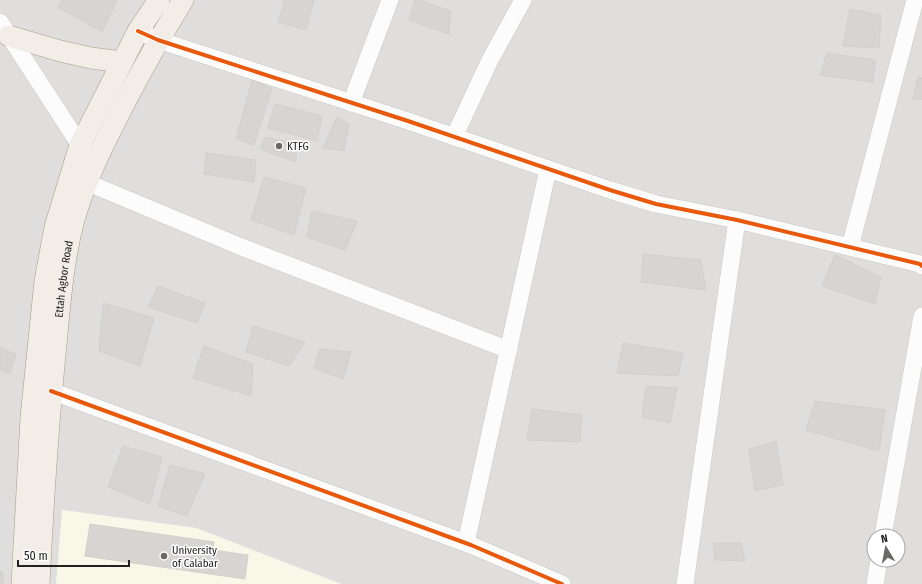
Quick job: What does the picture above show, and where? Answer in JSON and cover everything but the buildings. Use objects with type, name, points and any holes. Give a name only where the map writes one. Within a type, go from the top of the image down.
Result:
[{"type":"main road","name":"Ettah Agbor Road","points":[[39,584],[51,391],[60,298],[66,256],[74,221],[80,145],[138,31],[159,0]]},
{"type":"main road","name":"Ettah Agbor Road","points":[[22,584],[31,417],[45,281],[55,227],[78,178],[95,162],[127,97],[158,40],[183,0]]},
{"type":"main road","points":[[3,32],[60,51],[91,58],[122,62]]},
{"type":"street","points":[[351,103],[390,0]]},
{"type":"street","points":[[454,137],[490,60],[523,0]]},
{"type":"street","points":[[850,247],[915,0]]},
{"type":"street","points":[[138,31],[158,40],[656,204],[737,220],[920,264],[922,266]]},
{"type":"street","points":[[3,32],[80,145],[95,162]]},
{"type":"street","points":[[466,543],[548,169]]},
{"type":"street","points":[[78,178],[239,246],[509,350]]},
{"type":"street","points":[[686,584],[737,220]]},
{"type":"street","points":[[884,528],[922,316]]},
{"type":"street","points":[[51,391],[466,543],[562,584]]},
{"type":"street","points":[[875,584],[878,568]]},
{"type":"shaded area","points":[[0,0],[922,0],[922,584],[341,584],[196,528],[63,510],[56,584],[0,584]]},
{"type":"shaded area","name":"University of Calabar","points":[[62,510],[196,528],[341,584],[56,584]]},
{"type":"cycle path","points":[[138,31],[158,40],[408,121],[610,190],[656,204],[737,220],[920,264],[922,266]]},
{"type":"cycle path","points":[[51,391],[471,545],[562,584]]},
{"type":"place","name":"KTFG","points":[[279,146]]},
{"type":"place","name":"University of Calabar","points":[[164,556]]}]
